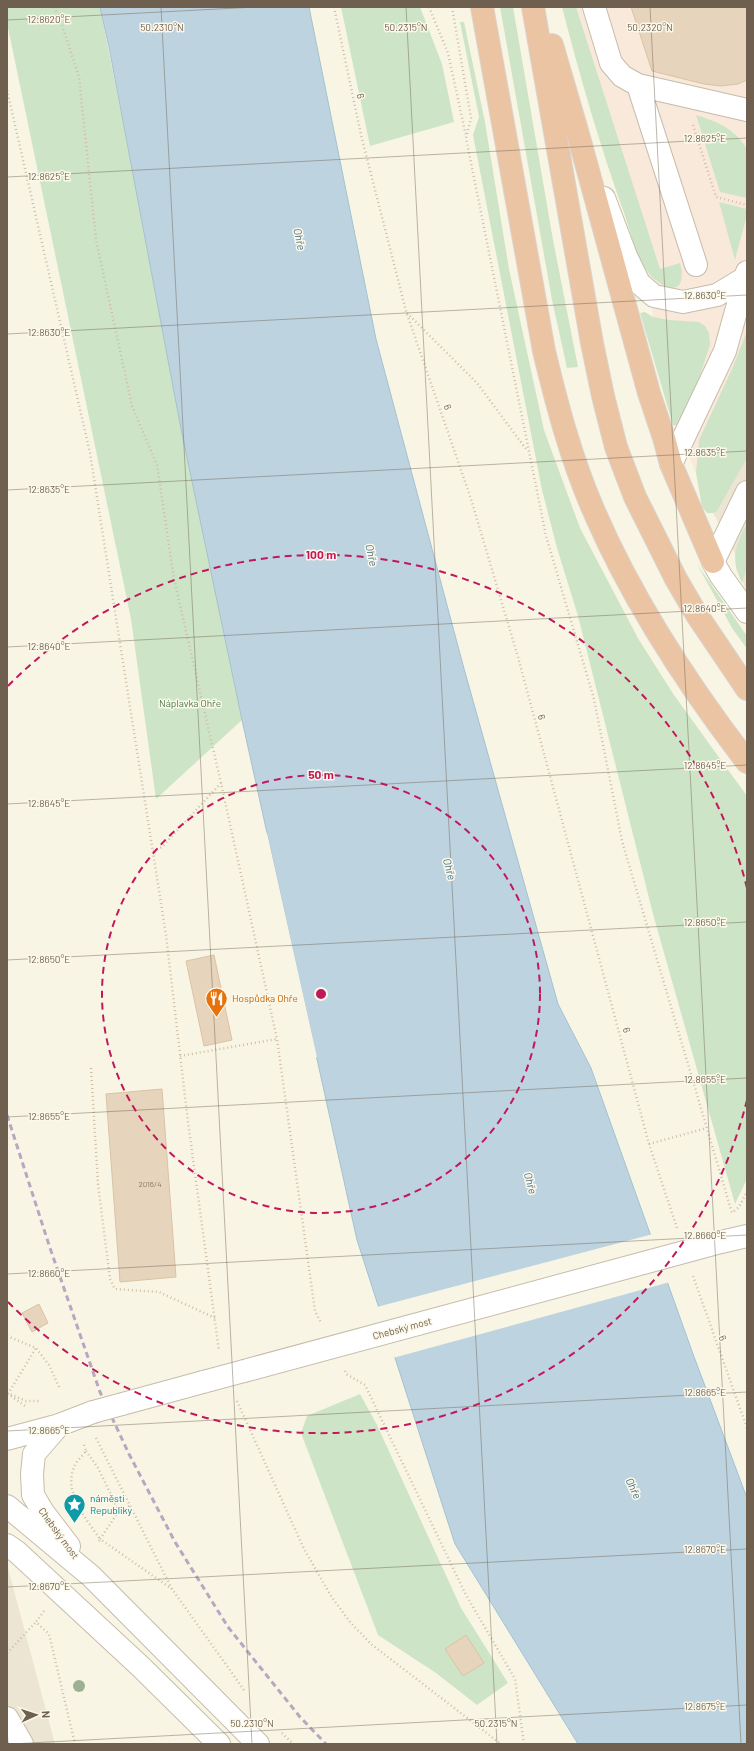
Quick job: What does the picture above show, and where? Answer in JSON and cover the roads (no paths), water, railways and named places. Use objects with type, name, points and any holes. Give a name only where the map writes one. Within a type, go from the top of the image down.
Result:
[{"type":"highway","points":[[482,7],[544,350],[558,407],[573,457],[593,510],[637,598],[658,635],[705,706],[747,762]]},
{"type":"highway","points":[[533,7],[592,343],[616,447],[635,496],[676,579],[697,615],[747,689]]},
{"type":"highway","points":[[542,7],[649,393],[671,464],[713,562]]},
{"type":"street","points":[[594,7],[611,63],[622,76],[638,85],[747,110]]},
{"type":"street","points":[[638,85],[696,265]]},
{"type":"street","points":[[578,134],[626,256],[639,282],[654,296],[683,302],[717,295],[746,275]]},
{"type":"street","points":[[671,464],[725,351],[746,275]]},
{"type":"street","points":[[747,492],[713,562],[721,576],[747,612]]},
{"type":"street","name":"Chebský most","points":[[7,1439],[59,1425],[93,1412],[235,1373],[747,1236]]},
{"type":"street","name":"Chebský most","points":[[59,1425],[34,1454],[32,1474],[33,1495],[43,1512],[91,1576]]},
{"type":"street","points":[[7,1506],[91,1576],[258,1744]]},
{"type":"street","points":[[7,1545],[17,1552],[141,1667],[219,1744]]},
{"type":"street","points":[[7,1718],[22,1744]]},
{"type":"water","name":"Ohře","points":[[100,7],[309,7],[376,339],[463,665],[558,1004],[591,1068],[693,1354],[747,1498],[747,1744],[578,1744],[455,1544],[357,1240],[242,720],[181,429],[109,47]]},
{"type":"railway","points":[[7,1115],[50,1248],[100,1392],[129,1454],[175,1542],[228,1627],[300,1717],[326,1744]]},
{"type":"place","name":"Hospůdka Ohře","points":[[216,1018]]},
{"type":"place","name":"náměstí Republiky","points":[[75,1524]]},
{"type":"park label","name":"Náplavka Ohře","points":[[190,703]]}]
